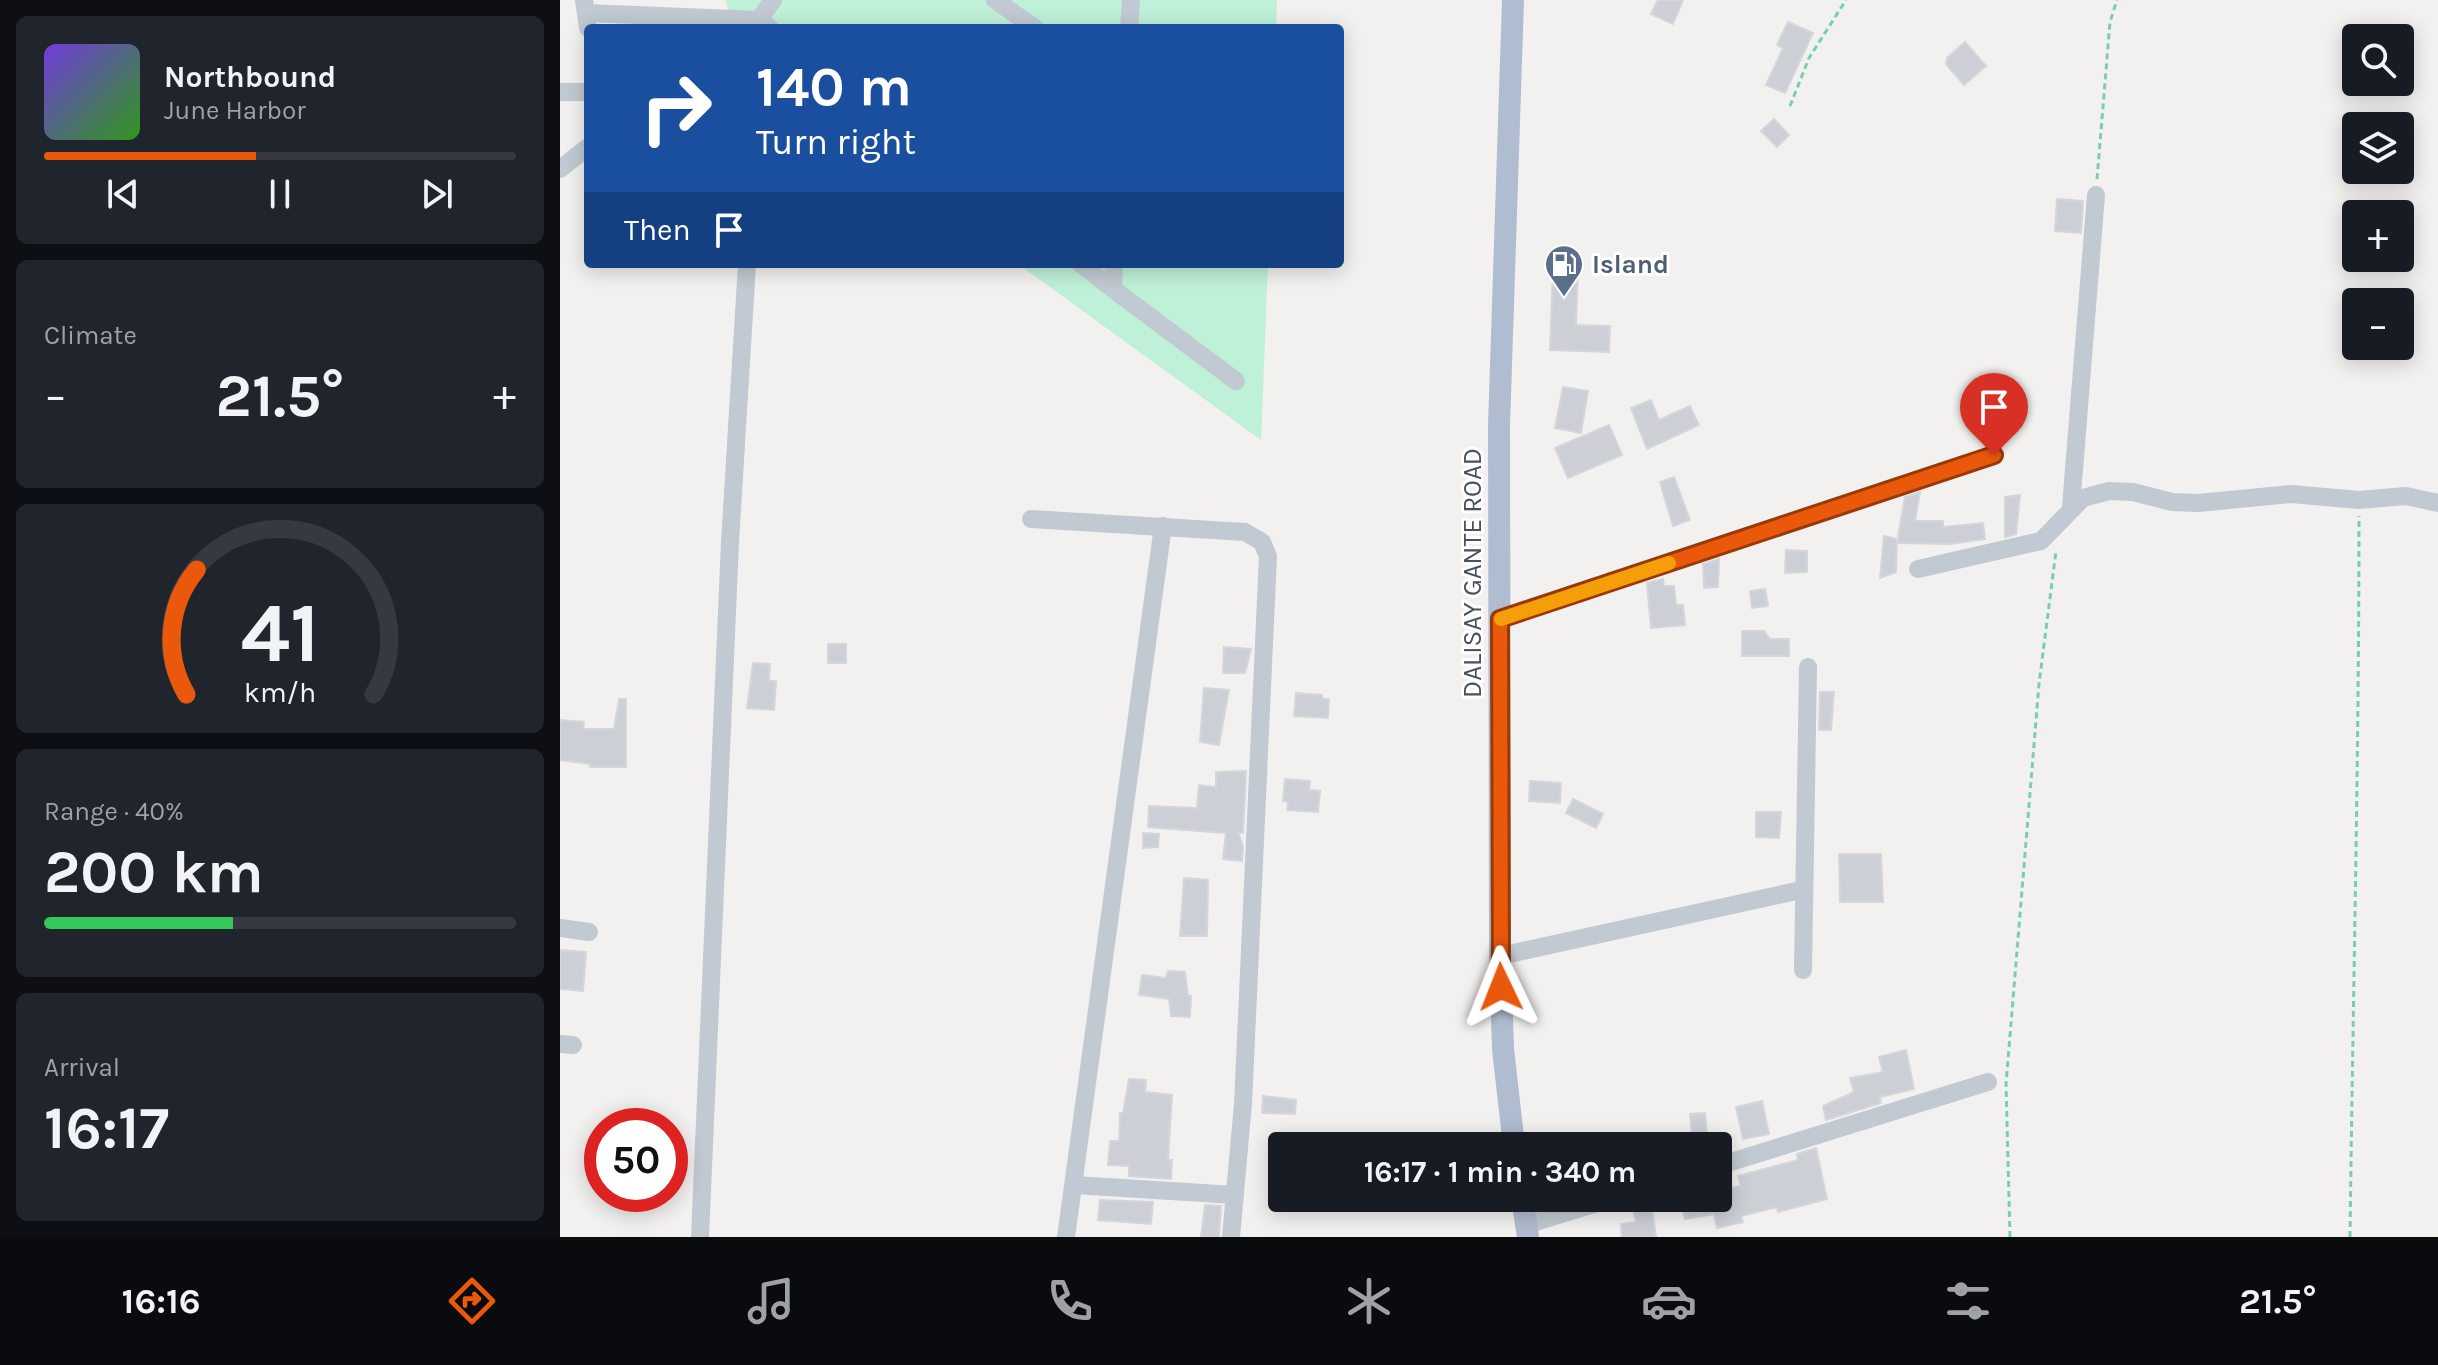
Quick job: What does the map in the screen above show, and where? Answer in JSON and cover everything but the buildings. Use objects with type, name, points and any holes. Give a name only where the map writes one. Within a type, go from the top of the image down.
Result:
[{"type":"main road","name":"DALISAY GANTE ROAD","points":[[1512,1132],[1503,1049],[1500,956],[1499,426],[1513,0]]},
{"type":"street","points":[[761,24],[773,0]]},
{"type":"street","points":[[995,0],[1029,24]]},
{"type":"street","points":[[1129,24],[1131,0]]},
{"type":"street","points":[[586,14],[699,8],[757,24]]},
{"type":"street","points":[[560,92],[584,92]]},
{"type":"street","points":[[560,169],[584,150]]},
{"type":"street","points":[[2071,507],[2096,195]]},
{"type":"street","points":[[700,1237],[730,542],[747,268]]},
{"type":"street","points":[[1086,268],[1236,381]]},
{"type":"street","points":[[1113,289],[1114,268]]},
{"type":"street","points":[[1500,619],[1994,455]]},
{"type":"street","points":[[1918,569],[2019,549],[2041,541],[2083,498],[2109,491],[2133,492],[2185,503],[2291,494],[2359,500],[2406,496],[2438,503]]},
{"type":"street","points":[[1031,519],[1245,532],[1262,542],[1268,556],[1231,1237]]},
{"type":"street","points":[[1066,1237],[1163,526]]},
{"type":"street","points":[[1803,970],[1801,890],[1808,667]]},
{"type":"street","points":[[1500,956],[1801,890]]},
{"type":"street","points":[[560,928],[589,932]]},
{"type":"street","points":[[1732,1162],[1988,1082]]},
{"type":"street","points":[[1074,1185],[1235,1195]]},
{"type":"street","points":[[1527,1231],[1577,1212]]},
{"type":"path","points":[[1790,106],[1809,58],[1846,0]]},
{"type":"path","points":[[2096,195],[2110,22],[2117,0]]},
{"type":"path","points":[[2350,1237],[2353,941],[2359,746],[2359,500]]},
{"type":"path","points":[[2010,1237],[2006,1084],[2039,684],[2058,527]]},
{"type":"green space","points":[[726,0],[1277,0],[1276,24],[731,24]]},
{"type":"green space","points":[[1024,268],[1268,268],[1261,440]]},
{"type":"slow traffic","points":[[1501,619],[1669,563]]},
{"type":"place","name":"Island","points":[[1564,298]]},
{"type":"route","points":[[1501,987],[1500,619],[1994,455]]}]
